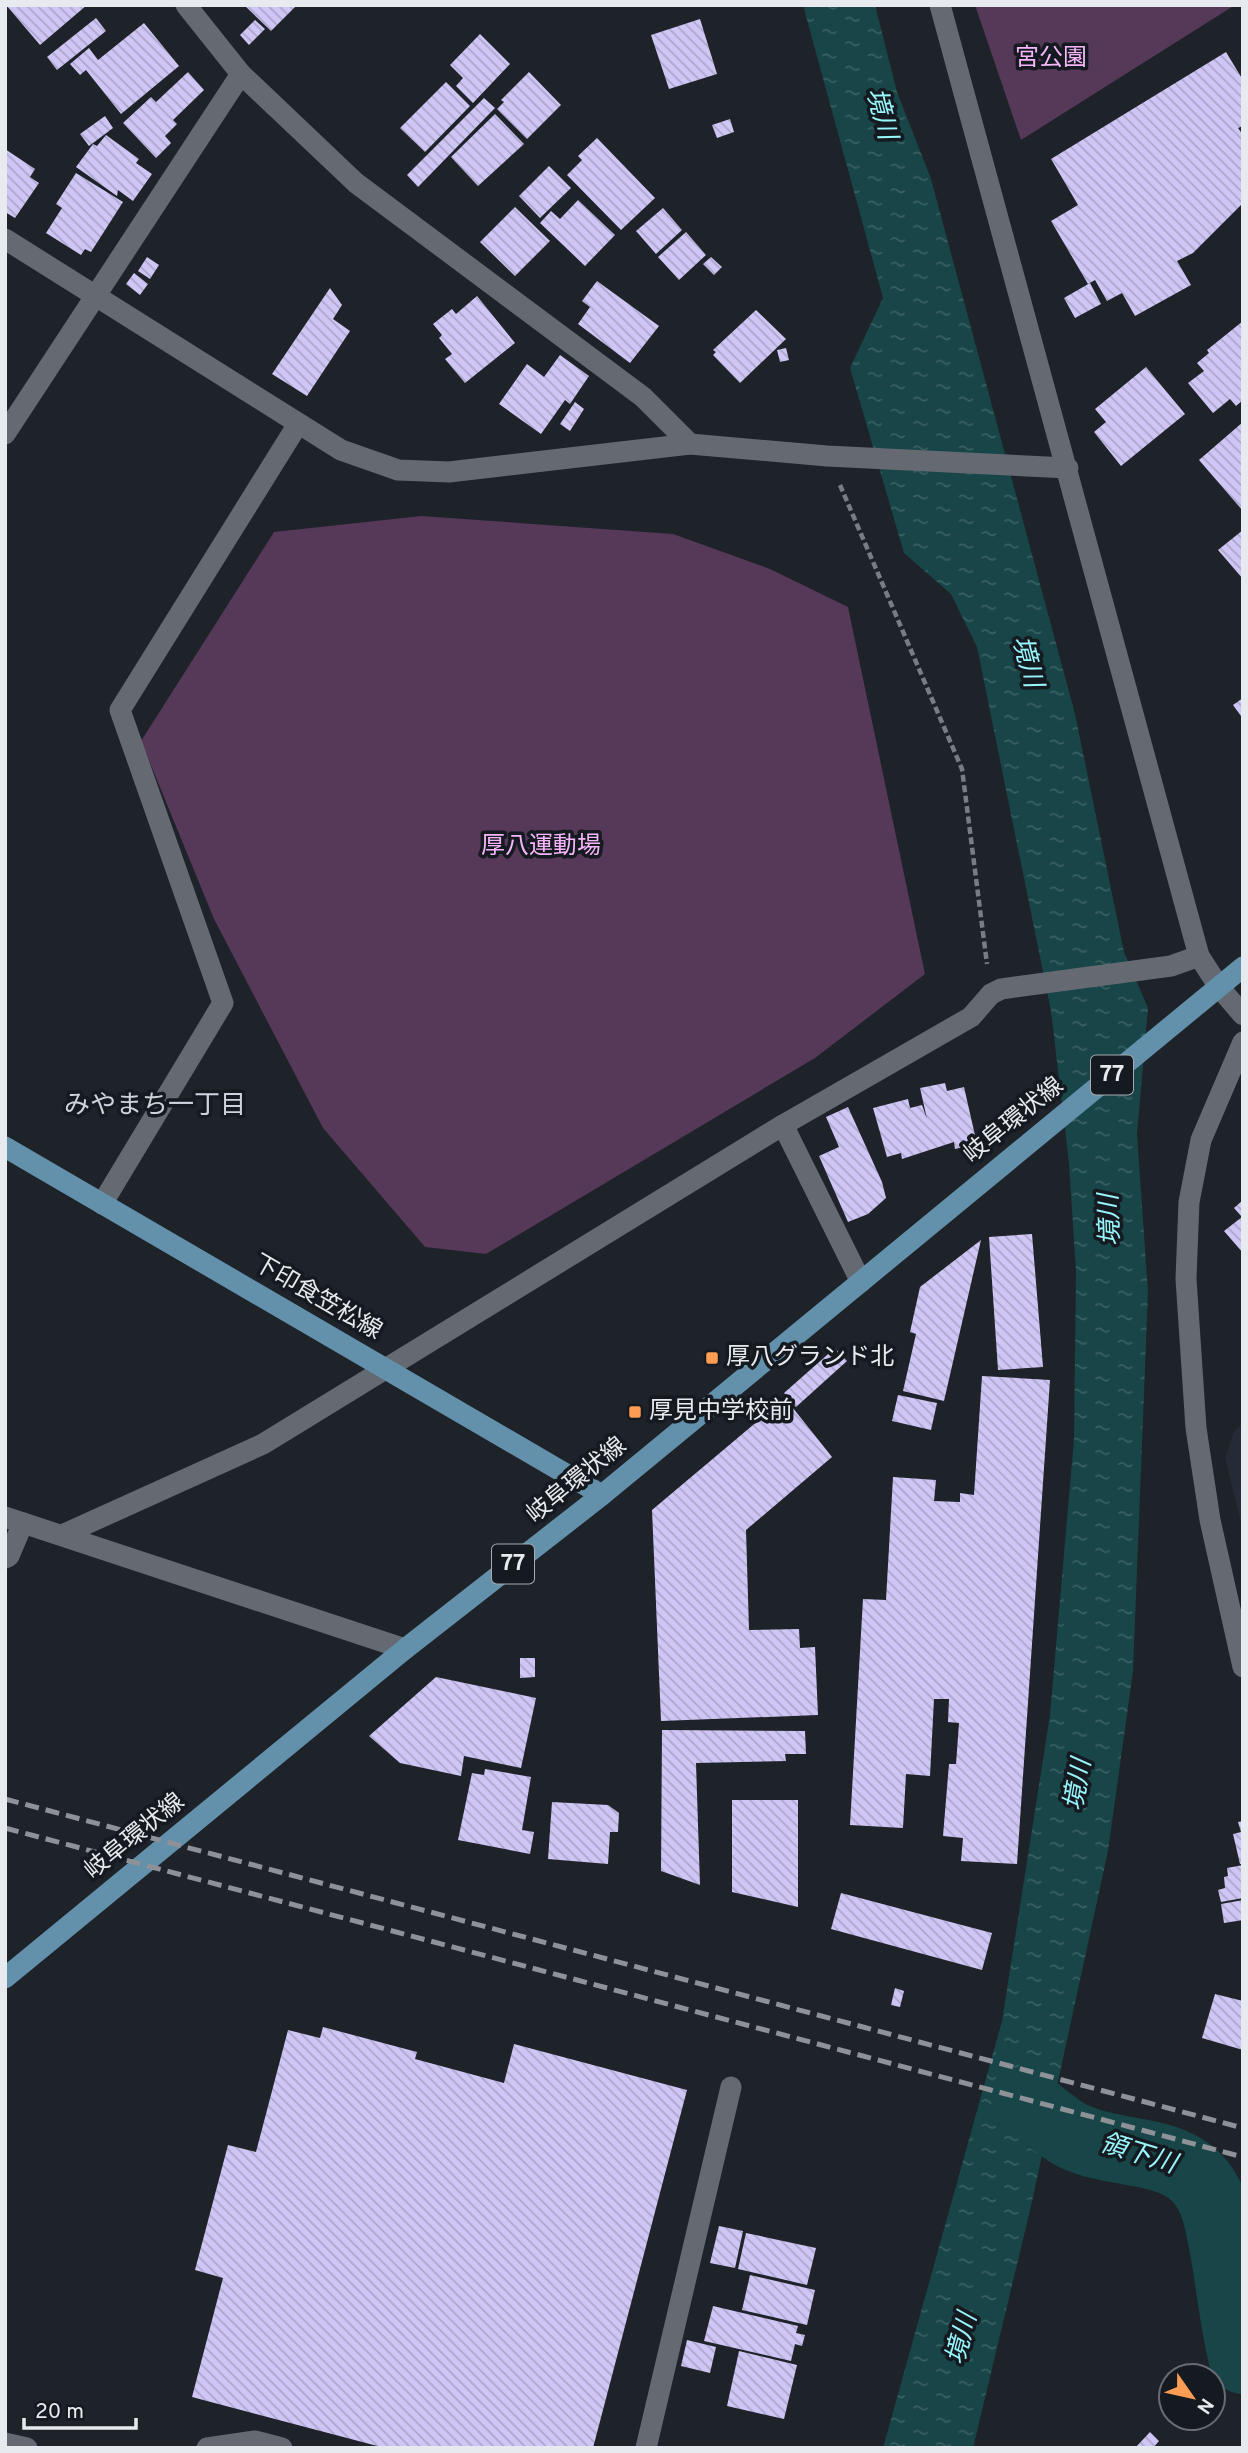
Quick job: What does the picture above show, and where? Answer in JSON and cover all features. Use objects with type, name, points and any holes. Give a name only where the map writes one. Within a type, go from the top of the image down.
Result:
[{"type":"main road","name":"岐阜環状線","points":[[5,1978],[405,1649],[602,1495],[1243,967]]},
{"type":"main road","name":"下印食笠松線","points":[[5,1147],[602,1495]]},
{"type":"street","points":[[187,5],[240,74],[356,183],[643,397],[690,444]]},
{"type":"street","points":[[940,5],[1210,994],[1243,1014]]},
{"type":"street","points":[[5,433],[240,74]]},
{"type":"street","points":[[5,239],[341,450],[398,470],[449,472],[690,444],[835,456],[1068,468]]},
{"type":"street","points":[[102,1204],[223,1003],[120,710],[298,424]]},
{"type":"street","points":[[62,1535],[263,1444],[384,1367],[783,1125],[971,1017],[996,992],[1171,965],[1199,956]]},
{"type":"street","points":[[1243,1042],[1201,1140],[1189,1202],[1186,1279],[1196,1428],[1210,1520],[1243,1667]]},
{"type":"street","points":[[783,1125],[861,1282]]},
{"type":"street","points":[[5,1558],[9,1556],[14,1520],[405,1649]]},
{"type":"street","points":[[646,2448],[731,2087]]},
{"type":"street","points":[[207,2448],[255,2441],[282,2448]]},
{"type":"street","points":[[5,2442],[27,2448]]},
{"type":"path","points":[[835,456],[962,769],[996,992]]},
{"type":"shaded area","points":[[1243,1423],[1243,1531],[1225,1458],[1234,1432]]},
{"type":"green space","name":"宮公園","points":[[975,5],[1235,5],[1021,140]]},
{"type":"green space","name":"厚八運動場","points":[[421,516],[673,534],[770,569],[848,607],[925,974],[815,1058],[486,1254],[425,1247],[323,1128],[214,919],[141,741],[274,532]]},
{"type":"water","name":"境川","points":[[803,5],[875,5],[897,92],[931,179],[1075,714],[1124,952],[1148,1008],[1137,1134],[1148,1292],[1133,1671],[1108,1851],[1031,2206],[973,2448],[883,2448],[1002,2021],[1050,1715],[1074,1439],[1076,1272],[1069,1163],[1051,1011],[977,647],[951,594],[904,553],[850,368],[883,298]]},
{"type":"building","points":[[6,5],[87,5],[40,45]]},
{"type":"building","points":[[244,5],[297,5],[271,31]]},
{"type":"building","points":[[96,18],[106,31],[57,70],[47,57]]},
{"type":"building","points":[[700,19],[717,74],[669,89],[651,35]]},
{"type":"building","points":[[255,20],[265,29],[249,45],[240,35]]},
{"type":"building","points":[[144,23],[179,66],[121,114],[86,70],[80,75],[70,64],[89,48],[98,60]]},
{"type":"building","points":[[480,34],[510,64],[473,103],[456,86],[463,78],[450,65]]},
{"type":"building","points":[[1226,52],[1243,80],[1243,126],[1238,128],[1243,135],[1243,203],[1193,253],[1177,261],[1191,285],[1135,316],[1122,293],[1107,301],[1095,280],[1088,284],[1051,221],[1078,205],[1051,159]]},
{"type":"building","points":[[188,72],[204,90],[173,120],[177,124],[165,136],[171,143],[156,158],[123,123],[151,97],[156,102]]},
{"type":"building","points":[[529,72],[561,105],[527,139],[497,109],[504,102],[501,100]]},
{"type":"building","points":[[446,82],[470,106],[425,152],[400,128]]},
{"type":"building","points":[[484,98],[495,108],[418,187],[407,175]]},
{"type":"building","points":[[495,114],[524,144],[478,186],[451,157]]},
{"type":"building","points":[[105,116],[113,128],[89,146],[80,134]]},
{"type":"building","points":[[730,119],[734,132],[717,138],[712,125]]},
{"type":"building","points":[[106,135],[139,159],[136,163],[152,174],[133,201],[118,190],[117,196],[76,167],[93,144],[97,146]]},
{"type":"building","points":[[597,138],[655,198],[621,230],[567,175],[582,160],[578,156]]},
{"type":"building","points":[[5,149],[35,169],[30,177],[39,183],[15,218],[5,212]]},
{"type":"building","points":[[549,166],[571,188],[540,218],[519,196]]},
{"type":"building","points":[[76,173],[123,202],[91,252],[85,249],[81,255],[46,233],[62,208],[56,204]]},
{"type":"building","points":[[578,200],[615,235],[585,266],[540,223],[551,211],[560,219]]},
{"type":"building","points":[[515,207],[550,241],[515,276],[480,242]]},
{"type":"building","points":[[663,208],[682,230],[656,254],[636,231]]},
{"type":"building","points":[[686,232],[706,255],[679,280],[658,257]]},
{"type":"building","points":[[147,257],[159,265],[150,279],[138,271]]},
{"type":"building","points":[[711,257],[722,267],[714,275],[703,264]]},
{"type":"building","points":[[134,273],[148,284],[140,295],[126,284]]},
{"type":"building","points":[[597,281],[659,326],[630,363],[578,324],[590,307],[582,301]]},
{"type":"building","points":[[1090,283],[1101,304],[1075,318],[1064,298]]},
{"type":"building","points":[[330,288],[342,305],[333,319],[350,331],[307,396],[272,374]]},
{"type":"building","points":[[477,296],[515,343],[465,383],[445,359],[452,354],[439,338],[442,335],[433,324],[452,309],[456,314]]},
{"type":"building","points":[[756,310],[786,339],[740,383],[713,355],[716,352],[713,350]]},
{"type":"building","points":[[1243,321],[1243,400],[1236,406],[1230,399],[1213,413],[1188,383],[1204,371],[1197,363],[1209,353],[1207,350]]},
{"type":"building","points":[[786,348],[789,360],[780,362],[777,350]]},
{"type":"building","points":[[560,355],[589,376],[570,404],[565,400],[541,434],[499,404],[527,364],[544,377]]},
{"type":"building","points":[[1146,367],[1185,414],[1121,466],[1094,432],[1106,422],[1095,409]]},
{"type":"building","points":[[575,402],[584,409],[570,431],[560,424]]},
{"type":"building","points":[[1243,422],[1243,511],[1199,460]]},
{"type":"building","points":[[1243,530],[1243,579],[1218,550]]},
{"type":"building","points":[[1243,698],[1243,719],[1233,705]]},
{"type":"building","points":[[945,1083],[947,1091],[964,1087],[977,1144],[955,1149],[954,1142],[902,1159],[901,1153],[887,1157],[873,1108],[908,1099],[910,1108],[922,1105],[927,1119],[920,1088]]},
{"type":"building","points":[[848,1107],[882,1182],[886,1198],[868,1214],[848,1222],[819,1156],[839,1147],[826,1117]]},
{"type":"building","points":[[1243,1200],[1243,1253],[1224,1231],[1242,1217],[1234,1208]]},
{"type":"building","points":[[1032,1234],[1043,1367],[998,1370],[989,1237]]},
{"type":"building","points":[[981,1240],[944,1401],[903,1391],[916,1334],[910,1332],[920,1287]]},
{"type":"building","points":[[835,1348],[847,1361],[796,1407],[784,1393]]},
{"type":"building","points":[[982,1376],[1050,1380],[1017,1864],[961,1861],[963,1838],[943,1836],[949,1764],[956,1764],[959,1723],[948,1722],[949,1699],[934,1699],[930,1776],[906,1774],[903,1828],[850,1825],[863,1599],[886,1600],[893,1477],[936,1480],[934,1501],[960,1502],[960,1493],[974,1495]]},
{"type":"building","points":[[898,1395],[937,1403],[931,1430],[892,1421]]},
{"type":"building","points":[[785,1398],[832,1457],[746,1530],[749,1630],[799,1629],[800,1648],[815,1647],[818,1715],[661,1721],[652,1510]]},
{"type":"building","points":[[520,1658],[535,1658],[535,1677],[520,1678]]},
{"type":"building","points":[[436,1677],[536,1698],[521,1768],[464,1756],[461,1776],[400,1763],[369,1736]]},
{"type":"building","points":[[662,1730],[805,1731],[806,1754],[785,1754],[786,1761],[696,1763],[700,1885],[661,1871]]},
{"type":"building","points":[[485,1769],[531,1777],[522,1830],[534,1832],[530,1854],[458,1840],[472,1773],[484,1775]]},
{"type":"building","points":[[732,1800],[798,1800],[798,1907],[732,1892]]},
{"type":"building","points":[[552,1802],[608,1805],[619,1813],[618,1832],[610,1832],[608,1864],[548,1859]]},
{"type":"building","points":[[1243,1821],[1243,1864],[1240,1864],[1233,1834],[1241,1832],[1238,1822]]},
{"type":"building","points":[[1243,1865],[1243,1898],[1221,1902],[1218,1890],[1225,1888],[1227,1868]]},
{"type":"building","points":[[841,1893],[992,1933],[982,1970],[831,1929]]},
{"type":"building","points":[[1243,1900],[1243,1920],[1224,1923],[1221,1904]]},
{"type":"building","points":[[895,1988],[904,1991],[900,2007],[891,2005]]},
{"type":"building","points":[[1215,1994],[1243,2001],[1243,2050],[1202,2038]]},
{"type":"building","points":[[323,2027],[417,2052],[415,2059],[504,2083],[514,2044],[687,2090],[593,2448],[385,2448],[192,2397],[223,2278],[195,2270],[228,2145],[256,2152],[288,2030],[320,2038]]},
{"type":"building","points":[[719,2226],[743,2231],[735,2268],[710,2263]]},
{"type":"building","points":[[746,2233],[816,2248],[807,2285],[738,2269]]},
{"type":"building","points":[[750,2275],[815,2290],[807,2325],[742,2310]]},
{"type":"building","points":[[713,2306],[798,2326],[796,2333],[805,2335],[802,2346],[795,2344],[791,2361],[704,2341]]},
{"type":"building","points":[[687,2340],[716,2347],[710,2373],[681,2366]]},
{"type":"building","points":[[739,2351],[797,2365],[784,2419],[727,2406]]},
{"type":"building","points":[[1150,2432],[1159,2441],[1153,2448],[1135,2448]]},
{"type":"waterway","name":"領下川","points":[[1025,2101],[1073,2136],[1094,2144],[1158,2157],[1177,2164],[1194,2175],[1208,2192],[1217,2217],[1243,2360]]},
{"type":"railway","points":[[5,1799],[1243,2128]]},
{"type":"railway","points":[[5,1828],[1243,2157]]},
{"type":"place","name":"厚八グランド北","points":[[712,1358]]},
{"type":"place","name":"厚見中学校前","points":[[635,1412]]},
{"type":"district","name":"みやまち一丁目","points":[[155,1106]]}]
